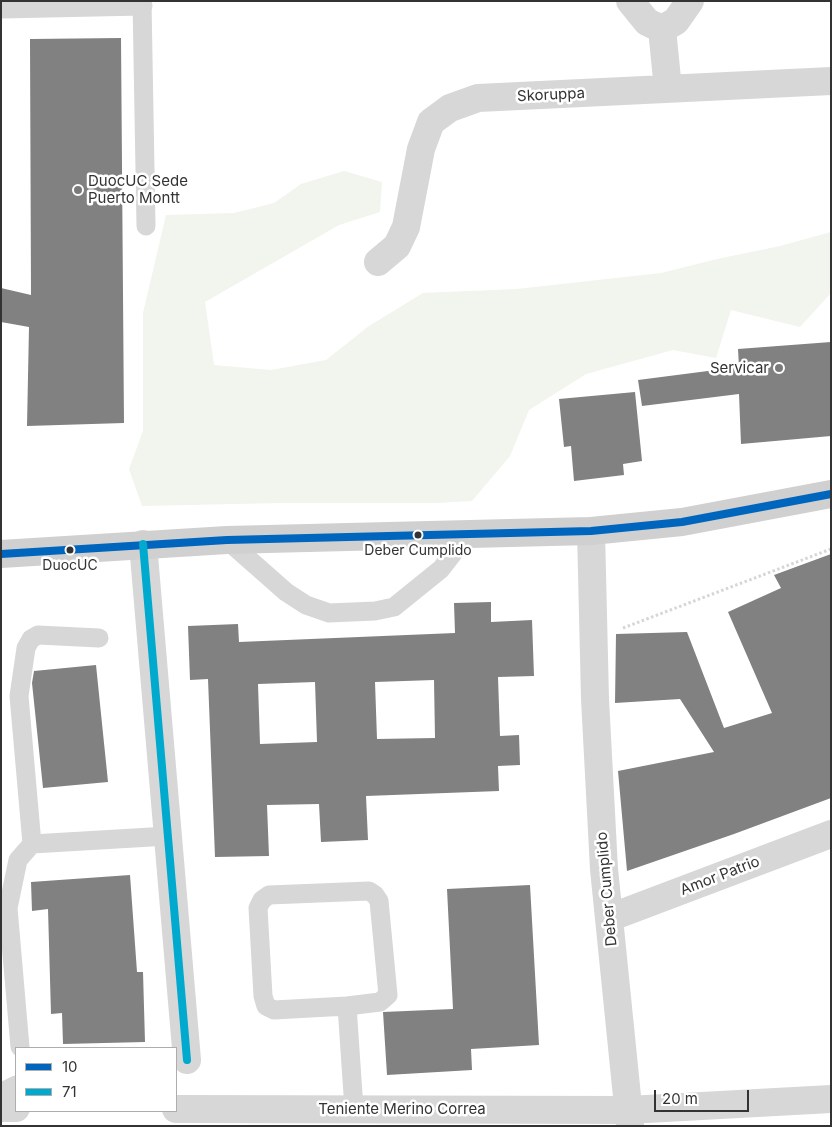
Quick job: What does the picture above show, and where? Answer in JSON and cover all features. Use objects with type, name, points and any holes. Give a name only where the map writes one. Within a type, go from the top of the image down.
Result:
[{"type":"main road","points":[[1,554],[227,540],[590,531],[682,522],[831,494]]},
{"type":"street","points":[[630,1],[647,22],[662,29]]},
{"type":"street","points":[[662,29],[676,21],[690,1]]},
{"type":"street","points":[[662,29],[668,89]]},
{"type":"street","name":"Skoruppa","points":[[378,262],[397,246],[406,227],[421,148],[431,122],[450,108],[478,98],[831,81]]},
{"type":"street","name":"Deber Cumplido","points":[[590,531],[599,793],[609,918],[629,1118]]},
{"type":"street","points":[[143,544],[168,836],[182,1061]]},
{"type":"street","name":"Amor Patrio","points":[[609,918],[831,834]]},
{"type":"street","name":"Teniente Merino Correa","points":[[178,1109],[354,1109],[629,1118],[831,1099]]},
{"type":"street","points":[[1,1108],[15,1108]]},
{"type":"lane","points":[[1,9],[142,4],[146,226]]},
{"type":"lane","points":[[227,540],[286,592],[306,605],[329,612],[375,610],[394,607],[441,569],[468,534]]},
{"type":"lane","points":[[32,844],[18,696],[26,648],[31,639],[38,635],[99,638]]},
{"type":"lane","points":[[20,1047],[4,909],[18,860],[32,844],[168,836]]},
{"type":"lane","points":[[369,891],[375,895],[379,901],[388,995],[380,1002],[347,1006],[274,1010],[266,1006],[263,996],[258,908],[262,900],[269,895],[369,891]]},
{"type":"lane","points":[[347,1006],[354,1109]]},
{"type":"lane","points":[[1,1094],[15,1086]]},
{"type":"path","points":[[593,639],[831,549]]},
{"type":"shaded area","points":[[344,171],[382,182],[380,212],[339,225],[205,302],[214,365],[271,370],[326,360],[369,326],[423,293],[517,289],[661,273],[780,246],[831,232],[831,293],[800,327],[731,310],[716,358],[673,350],[586,374],[529,410],[510,456],[472,501],[142,506],[129,469],[143,431],[143,313],[166,215],[234,213],[274,203],[301,184]]},
{"type":"building","points":[[121,38],[124,423],[27,426],[29,327],[1,322],[1,288],[31,295],[30,39]]},
{"type":"building","points":[[831,342],[831,436],[741,444],[739,394],[642,406],[638,380],[739,367],[738,349]]},
{"type":"building","points":[[635,392],[642,461],[623,464],[624,475],[574,481],[571,446],[564,447],[559,399]]},
{"type":"building","points":[[831,554],[831,798],[627,871],[618,771],[714,752],[680,699],[615,703],[616,634],[687,632],[724,728],[772,713],[728,612],[781,588],[774,575]]},
{"type":"building","points":[[491,602],[491,622],[532,620],[534,676],[498,677],[500,736],[519,735],[520,765],[498,766],[499,791],[366,796],[368,840],[321,842],[319,804],[267,805],[269,856],[215,857],[208,679],[190,680],[188,626],[238,624],[239,642],[455,633],[454,603]],"holes":[[[434,680],[435,738],[377,739],[375,682]],[[315,682],[317,742],[260,744],[258,684]]]},
{"type":"building","points":[[96,665],[108,782],[43,788],[32,683],[34,671]]},
{"type":"building","points":[[130,875],[137,972],[143,972],[145,1042],[63,1044],[62,1013],[51,1014],[48,909],[32,911],[31,882]]},
{"type":"building","points":[[530,885],[539,1045],[471,1049],[472,1070],[387,1075],[383,1012],[453,1009],[447,889]]},
{"type":"transit line","name":"10","points":[[1,554],[227,540],[591,531],[682,522],[831,494]]},
{"type":"transit line","name":"71","points":[[143,544],[187,1060]]},
{"type":"place","name":"DuocUC Sede Puerto Montt","points":[[78,190]]},
{"type":"place","name":"Servicar","points":[[779,368]]},
{"type":"place","name":"Deber Cumplido","points":[[418,535]]},
{"type":"place","name":"DuocUC","points":[[70,550]]}]
